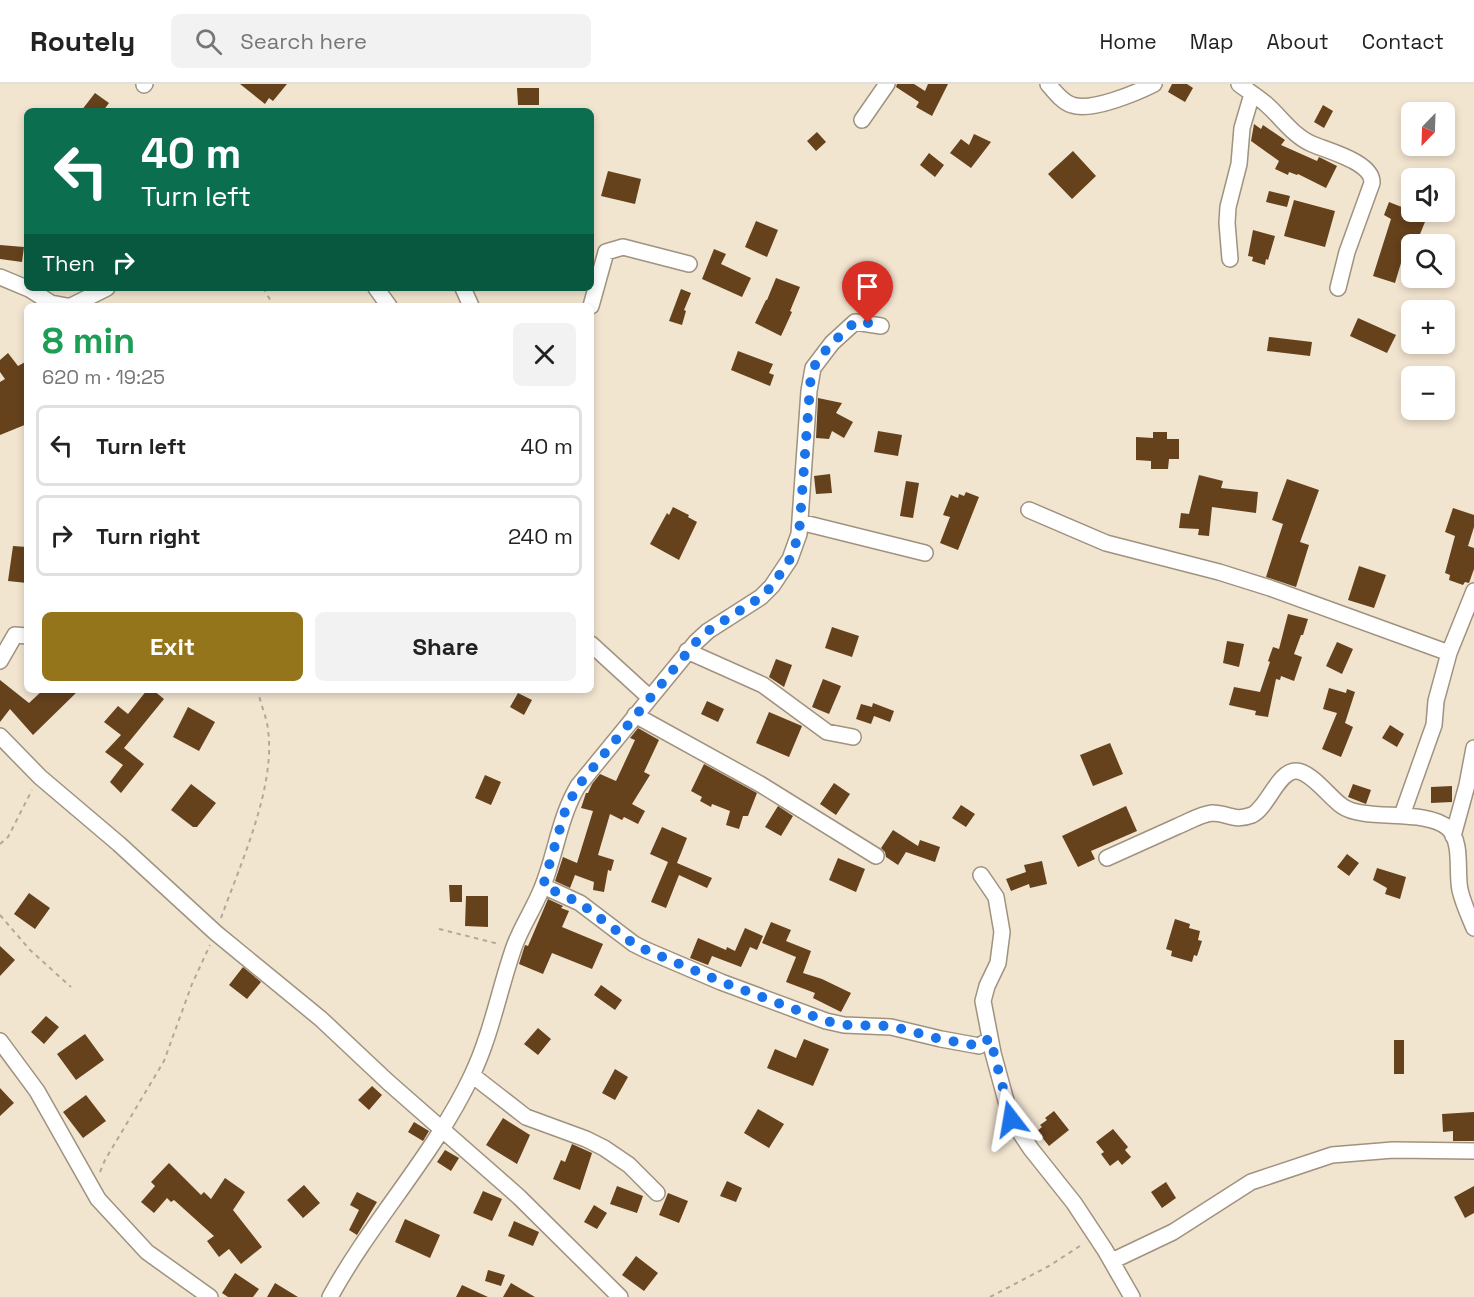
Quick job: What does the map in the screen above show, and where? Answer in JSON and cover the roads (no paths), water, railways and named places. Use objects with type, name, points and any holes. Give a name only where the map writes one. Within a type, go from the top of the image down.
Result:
[{"type":"street","points":[[862,120],[887,84]]},
{"type":"street","points":[[1047,84],[1064,101],[1080,107],[1127,95],[1154,84]]},
{"type":"street","points":[[1239,84],[1305,141],[1348,159],[1366,169],[1372,177],[1338,288]]},
{"type":"street","points":[[1230,259],[1228,207],[1239,164],[1242,128],[1252,94]]},
{"type":"street","points":[[592,303],[607,251],[620,247],[637,249],[689,264]]},
{"type":"street","points":[[0,277],[24,287]]},
{"type":"street","points":[[32,291],[51,303]]},
{"type":"street","points":[[75,303],[101,291]]},
{"type":"street","points":[[330,1297],[442,1129],[472,1075],[490,1026],[513,948],[520,929],[543,886],[566,808],[573,794],[584,777],[687,651],[708,631],[753,604],[772,586],[790,559],[797,542],[800,522],[812,370],[832,343],[855,322],[861,321],[881,326]]},
{"type":"street","points":[[1029,510],[1106,543],[1249,581],[1449,653]]},
{"type":"street","points":[[800,522],[925,553]]},
{"type":"street","points":[[1402,815],[1434,725],[1436,700],[1449,653],[1474,591]]},
{"type":"street","points":[[0,661],[15,635],[24,636]]},
{"type":"street","points":[[594,647],[649,697]]},
{"type":"street","points":[[687,651],[763,685],[827,732],[853,737]]},
{"type":"street","points":[[635,715],[760,784],[876,856]]},
{"type":"street","points":[[0,736],[40,777],[119,844],[216,933],[321,1019],[519,1197],[620,1297]]},
{"type":"street","points":[[1453,836],[1474,748]]},
{"type":"street","points":[[1107,858],[1210,813],[1238,819],[1253,814],[1260,809],[1285,776],[1293,771],[1302,773],[1320,785],[1336,801],[1350,810],[1402,815],[1446,826],[1456,846],[1460,889],[1474,928]]},
{"type":"street","points":[[981,875],[996,897],[1002,932],[998,963],[984,998],[990,1038],[1011,1119],[1031,1149],[1074,1203],[1112,1261],[1132,1297]]},
{"type":"street","points":[[543,886],[580,903],[634,944],[646,950],[722,982],[826,1021],[844,1025],[891,1026],[940,1039],[979,1046],[990,1038]]},
{"type":"street","points":[[0,1041],[37,1091],[92,1191],[147,1252],[210,1297]]},
{"type":"street","points":[[472,1075],[526,1117],[604,1148],[638,1172],[657,1193]]},
{"type":"street","points":[[1112,1261],[1173,1232],[1251,1182],[1332,1155],[1393,1150],[1474,1151]]}]
